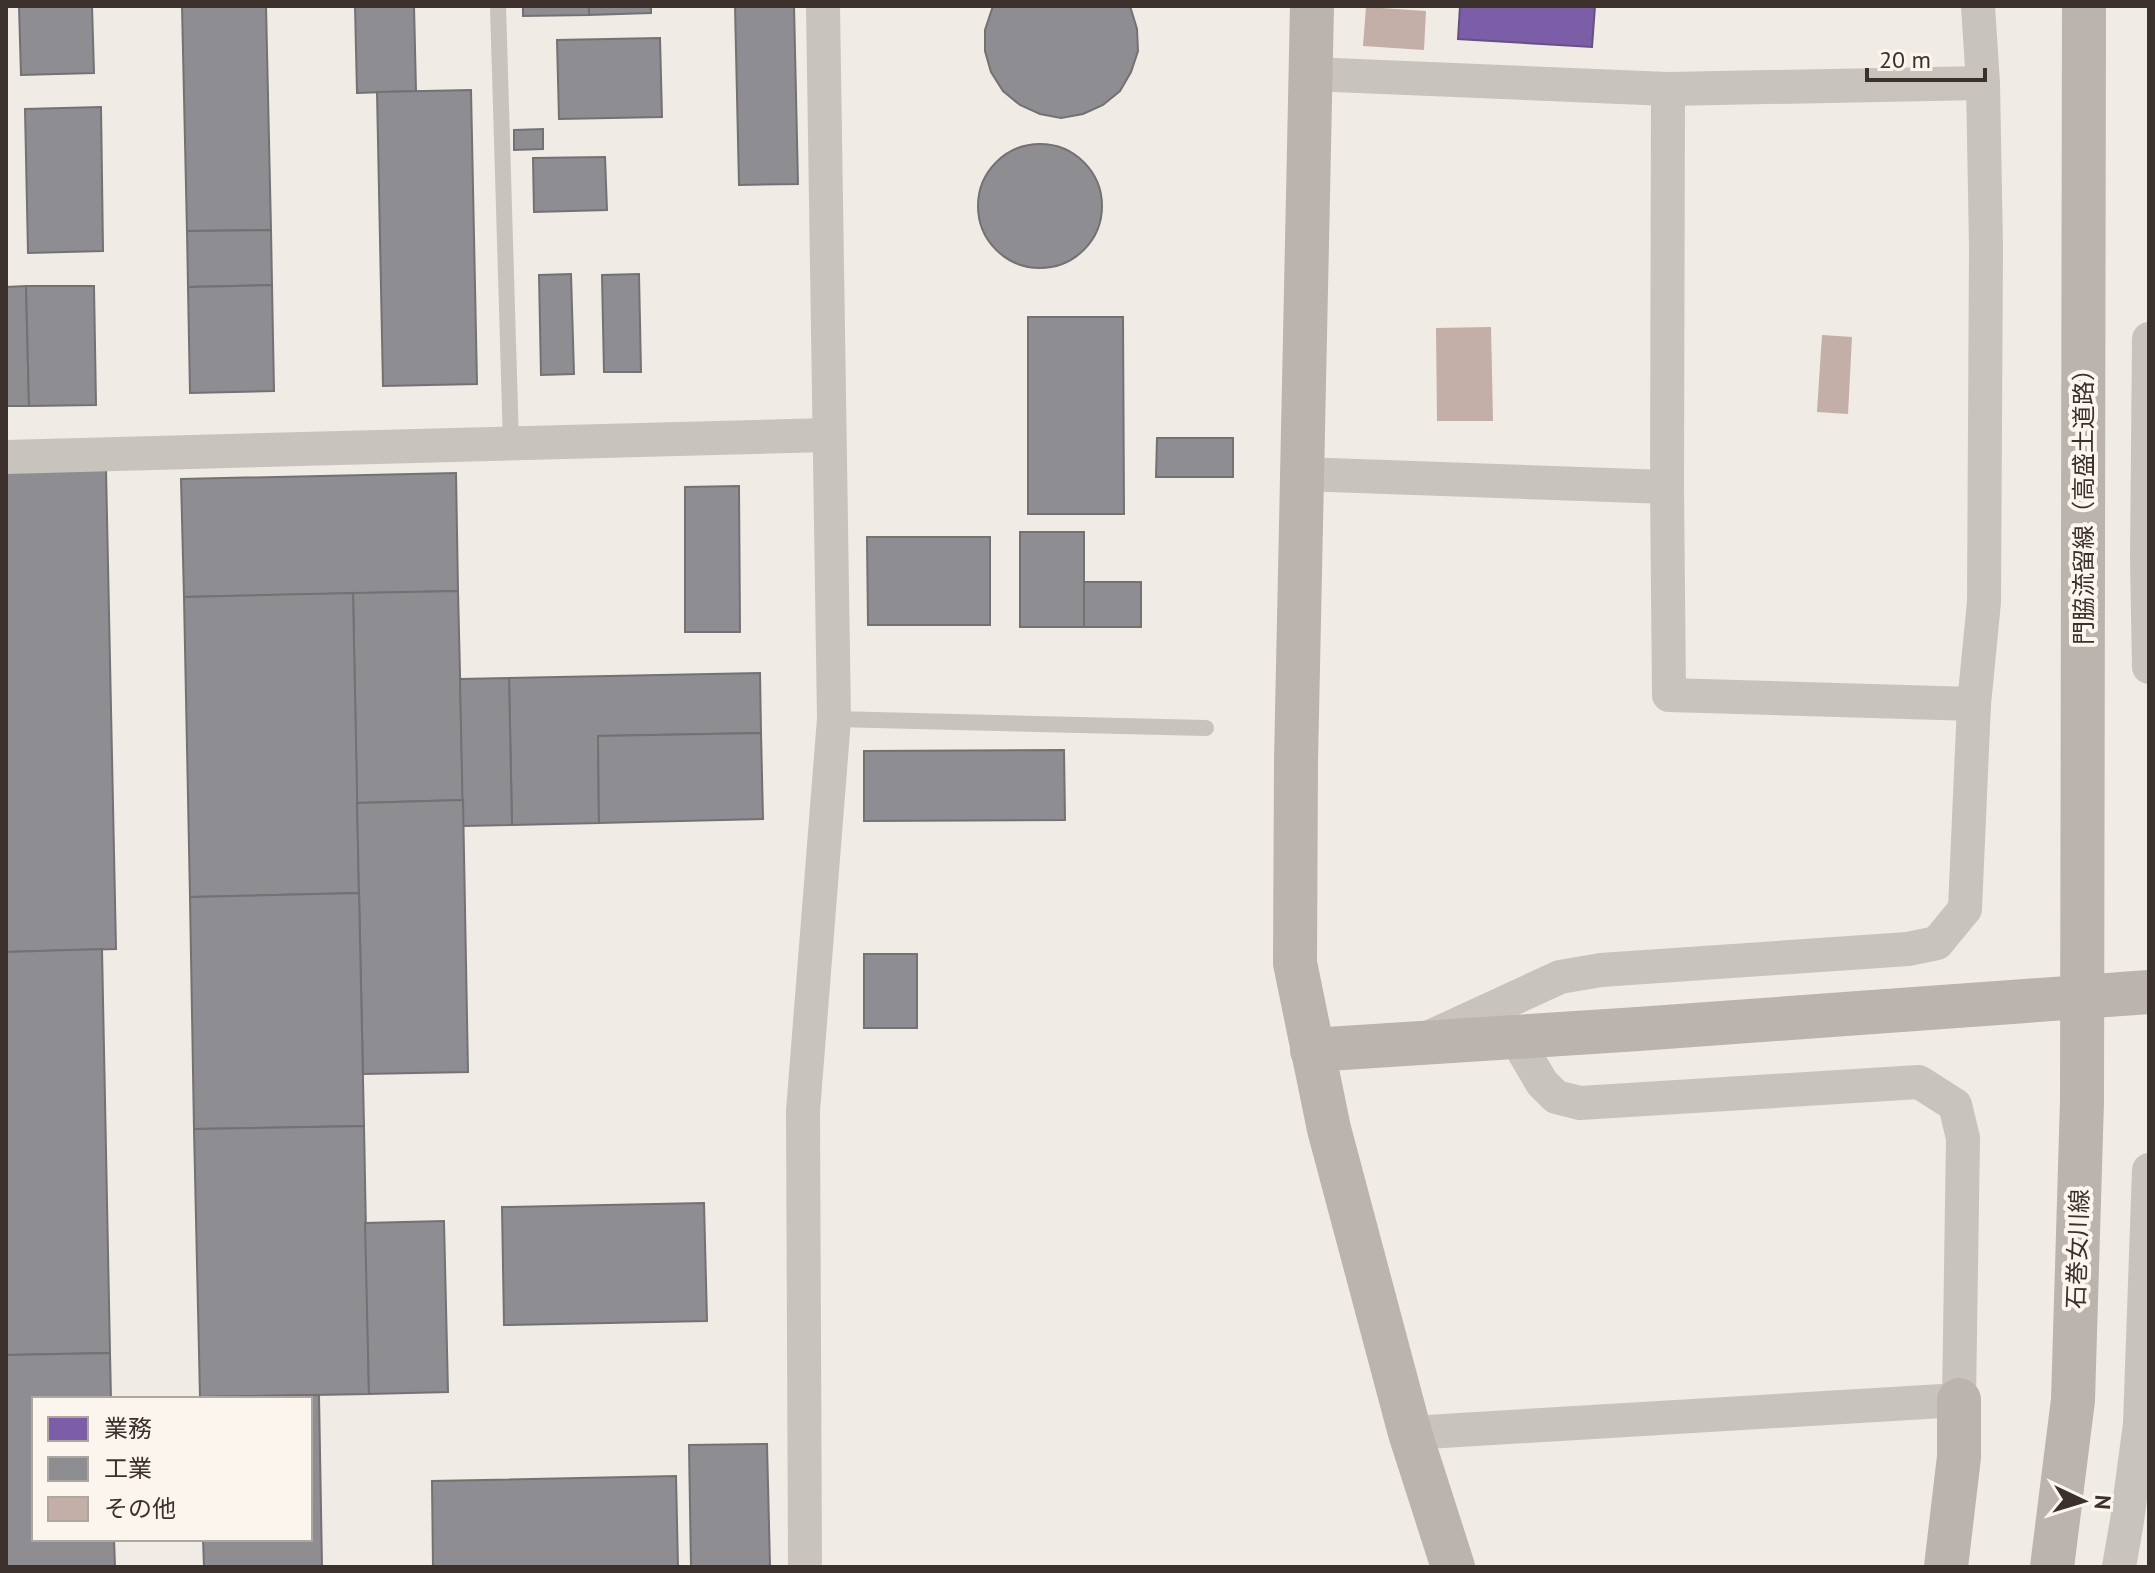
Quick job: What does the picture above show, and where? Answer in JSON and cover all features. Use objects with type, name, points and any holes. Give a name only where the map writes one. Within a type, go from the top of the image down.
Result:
[{"type":"street","points":[[805,1567],[803,1111],[834,719],[823,6]]},
{"type":"street","points":[[1312,6],[1295,963],[1329,1129],[1410,1433],[1453,1567]]},
{"type":"street","points":[[1416,1044],[1560,977],[1601,970],[1908,949],[1937,943],[1965,909],[1974,704],[1984,602],[1986,247],[1983,83],[1978,6]]},
{"type":"street","name":"門脇流留線（高盛土道路）","points":[[2083,996],[2084,6]]},
{"type":"street","points":[[1310,74],[1668,89],[1983,83]]},
{"type":"street","points":[[1668,89],[1669,695],[1974,704]]},
{"type":"street","points":[[2149,339],[2149,667]]},
{"type":"street","points":[[6,457],[828,435]]},
{"type":"street","points":[[1302,474],[1667,487]]},
{"type":"street","points":[[1312,1050],[2149,992]]},
{"type":"street","name":"石巻女川線","points":[[2052,1567],[2073,1400],[2083,996]]},
{"type":"street","points":[[1515,1037],[1542,1083],[1556,1097],[1580,1103],[1919,1082],[1955,1105],[1963,1138],[1959,1452],[1946,1567]]},
{"type":"street","points":[[2119,1567],[2133,1521],[2140,1424],[2149,1170]]},
{"type":"street","points":[[1410,1433],[1959,1400]]},
{"type":"lane","points":[[498,6],[511,443]]},
{"type":"lane","points":[[834,719],[1206,728]]},
{"type":"building: 業務","points":[[1460,6],[1595,6],[1592,47],[1458,39]]},
{"type":"building: 工業","points":[[19,6],[92,6],[94,73],[21,75]]},
{"type":"building: 工業","points":[[182,6],[266,6],[271,230],[187,231]]},
{"type":"building: 工業","points":[[355,6],[414,6],[416,91],[357,93]]},
{"type":"building: 工業","points":[[523,6],[589,6],[589,15],[523,16]]},
{"type":"building: 工業","points":[[589,6],[651,6],[651,13],[589,15]]},
{"type":"building: 工業","points":[[735,6],[794,6],[798,184],[739,185]]},
{"type":"building: 工業","points":[[993,6],[1130,6],[1137,29],[1138,51],[1131,72],[1120,91],[1103,105],[1083,114],[1061,118],[1040,114],[1020,105],[1003,91],[991,72],[985,51],[985,30]]},
{"type":"building: 工業","points":[[660,38],[662,117],[559,119],[557,40]]},
{"type":"building: 工業","points":[[471,90],[477,384],[383,386],[377,92]]},
{"type":"building: 工業","points":[[101,107],[103,251],[28,253],[25,109]]},
{"type":"building: 工業","points":[[543,129],[543,149],[514,150],[514,130]]},
{"type":"building: 工業","points":[[1040,144],[1064,148],[1084,162],[1098,182],[1102,206],[1098,230],[1084,250],[1064,264],[1040,268],[1016,264],[996,250],[982,230],[978,206],[982,182],[996,162],[1016,148]]},
{"type":"building: 工業","points":[[605,157],[607,210],[534,212],[533,158]]},
{"type":"building: 工業","points":[[271,230],[272,285],[188,287],[187,231]]},
{"type":"building: 工業","points":[[571,274],[574,374],[541,375],[539,275]]},
{"type":"building: 工業","points":[[639,274],[641,372],[604,372],[602,275]]},
{"type":"building: 工業","points":[[272,285],[274,391],[190,393],[188,287]]},
{"type":"building: 工業","points":[[26,286],[29,406],[6,406],[6,287]]},
{"type":"building: 工業","points":[[26,286],[94,286],[96,405],[29,406]]},
{"type":"building: 工業","points":[[1028,317],[1123,317],[1124,514],[1028,514]]},
{"type":"building: 工業","points":[[1157,438],[1233,438],[1233,477],[1156,477]]},
{"type":"building: 工業","points":[[106,469],[116,949],[6,952],[6,471]]},
{"type":"building: 工業","points":[[456,473],[458,591],[184,597],[181,479]]},
{"type":"building: 工業","points":[[739,486],[740,632],[685,632],[685,487]]},
{"type":"building: 工業","points":[[1020,532],[1084,532],[1084,627],[1020,627]]},
{"type":"building: 工業","points":[[867,537],[990,537],[990,625],[868,625]]},
{"type":"building: 工業","points":[[1084,582],[1141,582],[1141,627],[1084,627]]},
{"type":"building: 工業","points":[[458,591],[463,800],[357,803],[353,593]]},
{"type":"building: 工業","points":[[353,593],[359,893],[190,897],[184,597]]},
{"type":"building: 工業","points":[[760,673],[761,733],[598,736],[599,823],[512,825],[509,678]]},
{"type":"building: 工業","points":[[509,678],[512,825],[463,826],[460,679]]},
{"type":"building: 工業","points":[[761,733],[763,819],[599,823],[598,736]]},
{"type":"building: 工業","points":[[1064,750],[1065,820],[864,821],[864,751]]},
{"type":"building: 工業","points":[[463,800],[468,1072],[363,1074],[357,803]]},
{"type":"building: 工業","points":[[359,893],[364,1126],[194,1129],[190,897]]},
{"type":"building: 工業","points":[[102,949],[110,1353],[6,1355],[6,952]]},
{"type":"building: 工業","points":[[864,954],[917,954],[917,1028],[864,1028]]},
{"type":"building: 工業","points":[[364,1126],[369,1394],[200,1397],[194,1129]]},
{"type":"building: 工業","points":[[704,1203],[707,1321],[504,1325],[502,1207]]},
{"type":"building: 工業","points":[[444,1221],[448,1392],[369,1394],[365,1223]]},
{"type":"building: 工業","points":[[110,1353],[111,1397],[32,1397],[32,1541],[114,1541],[115,1567],[6,1567],[6,1355]]},
{"type":"building: 工業","points":[[319,1395],[322,1567],[204,1567],[203,1541],[312,1541],[312,1397],[200,1397]]},
{"type":"building: 工業","points":[[767,1444],[770,1566],[691,1567],[689,1445]]},
{"type":"building: 工業","points":[[676,1476],[678,1567],[433,1567],[432,1481]]},
{"type":"building: その他","points":[[1366,7],[1426,11],[1424,50],[1363,46]]},
{"type":"building: その他","points":[[1491,327],[1493,421],[1437,421],[1436,328]]},
{"type":"building: その他","points":[[1822,335],[1852,337],[1848,414],[1817,412]]}]
